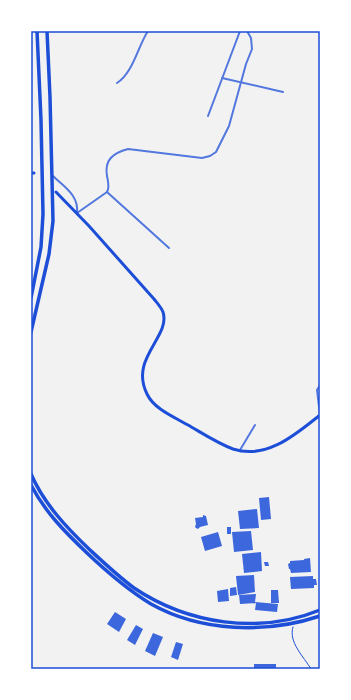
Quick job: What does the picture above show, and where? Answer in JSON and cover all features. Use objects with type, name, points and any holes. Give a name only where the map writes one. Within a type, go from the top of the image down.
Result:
[{"type":"highway","points":[[31,298],[41,246],[43,226],[41,120],[37,31]]},
{"type":"highway","points":[[31,332],[45,273],[52,231],[50,101],[46,31]]},
{"type":"highway","points":[[40,101],[46,106],[50,101]]},
{"type":"highway","points":[[41,120],[46,116],[50,119]]},
{"type":"highway","points":[[31,474],[51,509],[87,547],[133,587],[165,605],[191,616],[237,623],[275,622],[299,617],[320,610]]},
{"type":"highway","points":[[31,485],[42,505],[76,542],[126,587],[153,604],[190,619],[220,626],[246,628],[294,623],[320,616]]},
{"type":"main road","points":[[56,192],[77,213],[154,299],[163,312],[163,325],[149,353],[142,372],[142,380],[147,396],[156,405],[206,436],[233,449],[240,450],[257,451],[279,444],[291,438],[320,415]]},
{"type":"street","points":[[117,83],[123,80],[128,72],[148,31]]},
{"type":"street","points":[[208,116],[240,31]]},
{"type":"street","points":[[77,213],[107,192],[109,186],[106,168],[108,160],[118,151],[128,149],[202,158],[210,156],[216,152],[229,126],[246,64],[252,49],[247,31]]},
{"type":"street","points":[[222,78],[283,92]]},
{"type":"street","points":[[52,176],[68,190],[75,199],[78,206],[77,213]]},
{"type":"street","points":[[107,192],[169,248]]},
{"type":"street","points":[[320,384],[317,390],[320,415]]},
{"type":"street","points":[[240,450],[255,425]]},
{"type":"path","points":[[294,623],[292,632],[294,640],[299,652],[311,669]]},
{"type":"path","points":[[320,663],[320,669]]},
{"type":"building","points":[[269,497],[271,519],[261,520],[259,498]]},
{"type":"building","points":[[257,509],[259,528],[240,529],[238,511]]},
{"type":"building","points":[[203,515],[206,516],[208,525],[198,529],[195,527],[195,518],[203,517]]},
{"type":"building","points":[[227,527],[231,527],[231,534],[227,534]]},
{"type":"building","points":[[251,531],[253,550],[234,552],[232,532]]},
{"type":"building","points":[[218,532],[222,546],[205,551],[201,537]]},
{"type":"building","points":[[261,552],[262,571],[244,573],[242,554]]},
{"type":"building","points":[[310,558],[311,572],[291,573],[288,564],[290,561]]},
{"type":"building","points":[[264,562],[268,562],[269,566],[265,566]]},
{"type":"building","points":[[254,575],[255,592],[238,595],[236,576]]},
{"type":"building","points":[[313,576],[313,579],[316,579],[317,585],[314,585],[314,588],[291,589],[290,577]]},
{"type":"building","points":[[236,587],[237,595],[230,596],[230,588]]},
{"type":"building","points":[[228,589],[229,601],[218,602],[217,591]]},
{"type":"building","points":[[271,590],[278,590],[279,603],[271,603]]},
{"type":"building","points":[[256,594],[255,602],[278,604],[277,612],[255,610],[256,603],[240,604],[239,595]]},
{"type":"building","points":[[115,612],[126,619],[119,632],[107,624]]},
{"type":"building","points":[[136,625],[143,629],[135,645],[127,640]]},
{"type":"building","points":[[153,633],[163,637],[155,656],[145,651]]},
{"type":"building","points":[[176,642],[183,644],[178,660],[171,657]]},
{"type":"building","points":[[254,664],[276,664],[276,669],[254,669]]}]
